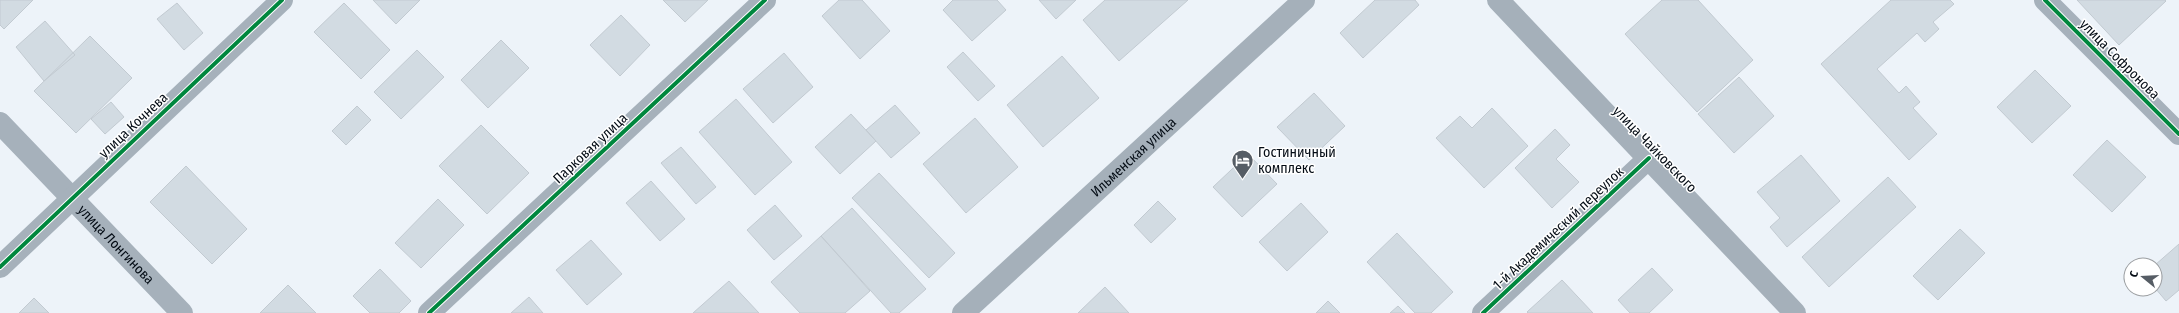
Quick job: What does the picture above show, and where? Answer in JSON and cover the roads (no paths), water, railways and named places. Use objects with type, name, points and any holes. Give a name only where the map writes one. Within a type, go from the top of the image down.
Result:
[{"type":"main road","name":"Ильменская улица","points":[[963,313],[1304,0]]},
{"type":"main road","name":"улица Чайковского","points":[[1498,0],[1795,313]]},
{"type":"street","name":"улица Кочнева","points":[[0,267],[282,0]]},
{"type":"street","name":"Парковая улица","points":[[429,313],[765,0]]},
{"type":"street","name":"улица Софронова","points":[[2045,0],[2179,134]]},
{"type":"street","name":"улица Лонгинова","points":[[0,124],[182,313]]},
{"type":"street","name":"1-й Академический переулок","points":[[1484,313],[1648,158]]},
{"type":"place","name":"Гостиничный комплекс","points":[[1243,180]]}]
